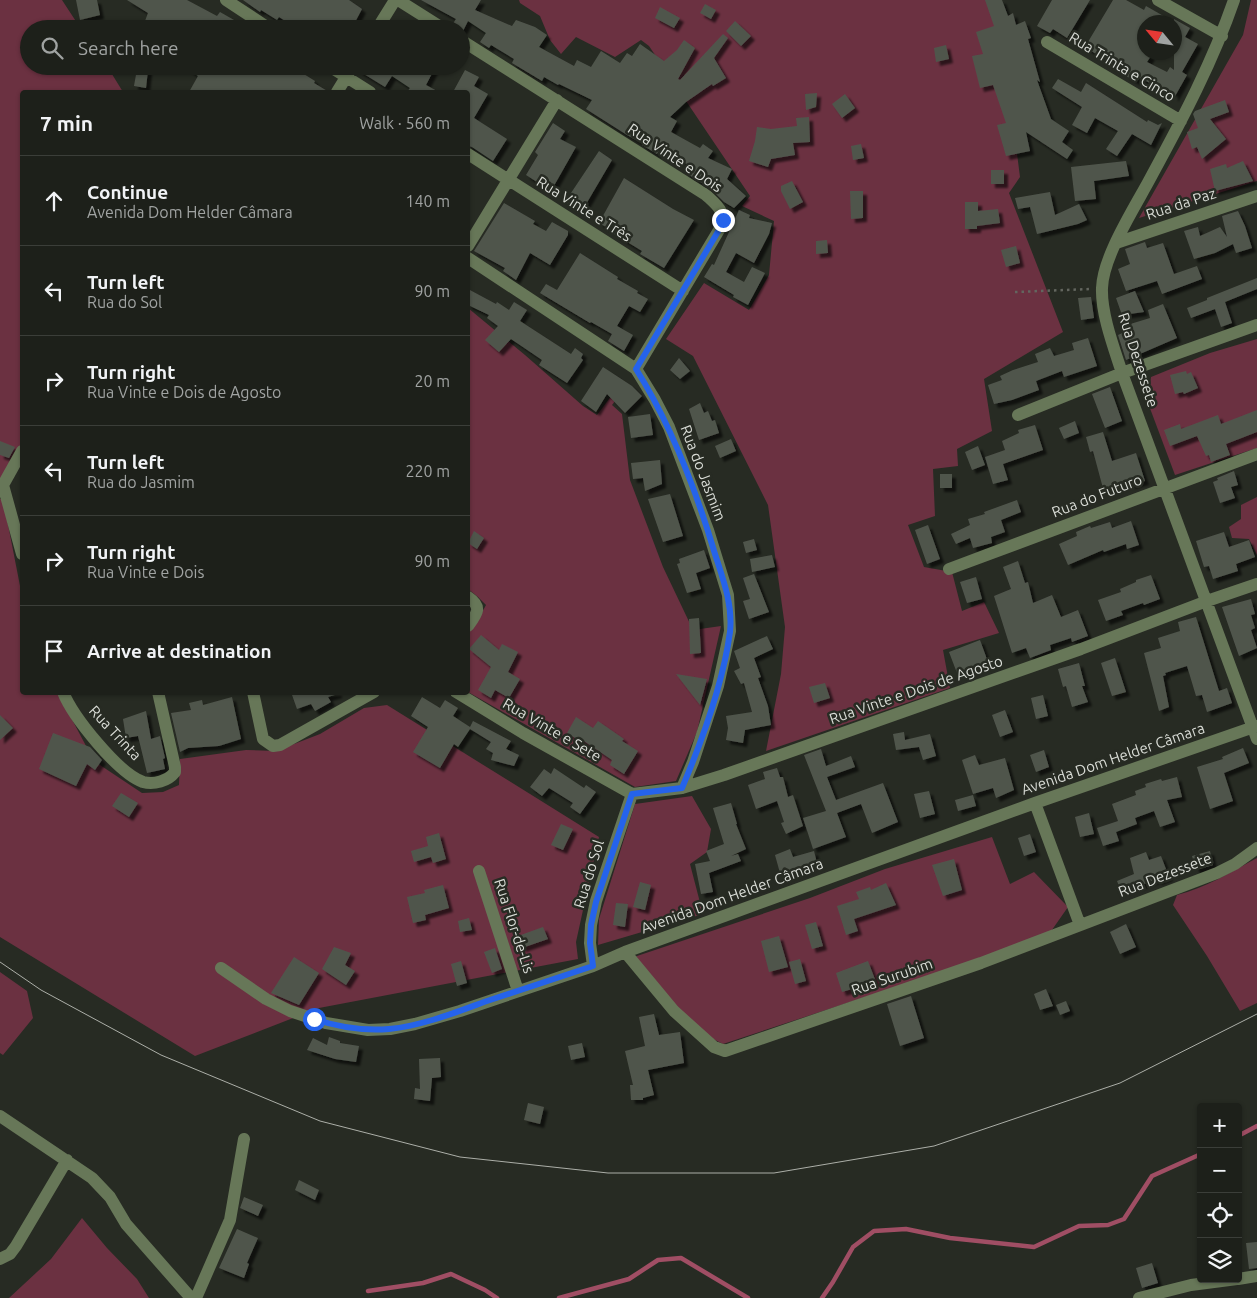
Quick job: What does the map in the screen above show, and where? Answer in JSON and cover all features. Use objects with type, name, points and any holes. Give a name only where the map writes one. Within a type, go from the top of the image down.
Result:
[{"type":"street","points":[[226,0],[256,20]]},
{"type":"street","points":[[383,20],[396,0],[429,20]]},
{"type":"street","points":[[1158,0],[1222,36]]},
{"type":"street","name":"Rua Dezessete","points":[[1234,0],[1222,36],[1181,121],[1116,242],[1106,269],[1102,288],[1107,325],[1122,373],[1255,731]]},
{"type":"street","name":"Rua Trinta e Cinco","points":[[1047,42],[1181,121]]},
{"type":"street","name":"Rua Vinte e Dois","points":[[470,46],[706,195],[722,212],[723,220],[719,230],[636,369]]},
{"type":"street","points":[[342,75],[367,90]]},
{"type":"street","points":[[338,90],[348,75]]},
{"type":"street","points":[[470,243],[557,100]]},
{"type":"street","name":"Rua Vinte e Três","points":[[470,155],[683,291]]},
{"type":"street","name":"Rua da Paz","points":[[1116,242],[1257,196]]},
{"type":"street","name":"Rua do Jasmim","points":[[470,259],[636,369],[669,427],[708,530],[728,595],[730,631],[718,686],[693,762],[682,788]]},
{"type":"street","points":[[1018,414],[1122,373],[1257,325]]},
{"type":"street","points":[[20,454],[1,485],[20,547]]},
{"type":"street","name":"Rua do Futuro","points":[[949,569],[1257,454]]},
{"type":"street","name":"Rua Vinte e Dois de Agosto","points":[[632,794],[682,788],[724,775],[1257,584]]},
{"type":"street","points":[[470,599],[476,604],[478,610],[470,623]]},
{"type":"street","name":"Rua Trinta","points":[[64,695],[69,706],[105,752],[136,778],[151,783],[167,780],[175,772],[176,767],[159,695]]},
{"type":"street","points":[[254,695],[263,739],[273,746],[280,745],[369,695]]},
{"type":"street","name":"Rua Vinte e Sete","points":[[461,695],[632,794]]},
{"type":"street","name":"Avenida Dom Helder Câmara","points":[[221,968],[266,999],[326,1023],[368,1030],[390,1029],[415,1024],[593,966],[624,952],[1035,803],[1255,731]]},
{"type":"street","name":"Rua do Sol","points":[[593,966],[590,943],[594,909],[632,794]]},
{"type":"street","points":[[1035,803],[1080,924]]},
{"type":"street","name":"Rua Dezessete","points":[[1080,924],[1217,873],[1235,864],[1257,848]]},
{"type":"street","name":"Rua Flor-de-Lis","points":[[479,871],[518,991]]},
{"type":"street","name":"Rua Surubim","points":[[624,952],[674,1011],[714,1047],[725,1051],[981,963],[1080,924]]},
{"type":"street","points":[[0,1116],[92,1178],[110,1197],[126,1224],[191,1298]]},
{"type":"street","points":[[196,1298],[230,1220],[244,1139]]},
{"type":"street","points":[[0,1259],[10,1254],[16,1246],[66,1160]]},
{"type":"street","points":[[1242,1278],[1257,1276]]},
{"type":"street","points":[[1139,1298],[1207,1283]]},
{"type":"path","points":[[1015,292],[1102,288]]},
{"type":"shaded area","points":[[0,0],[62,0],[75,20],[20,20],[20,75],[113,75],[122,90],[20,90],[20,451],[0,483]]},
{"type":"shaded area","points":[[519,0],[990,0],[1014,130],[1020,177],[1009,193],[1063,332],[984,379],[992,431],[957,449],[958,466],[933,469],[935,516],[908,525],[924,567],[952,572],[962,611],[984,602],[999,633],[943,650],[950,688],[766,751],[781,674],[785,627],[768,505],[693,356],[666,339],[704,283],[749,310],[769,275],[774,221],[742,206],[750,196],[649,46],[641,40],[615,57],[576,37],[561,54],[550,40],[540,16],[520,3]]},
{"type":"shaded area","points":[[1251,0],[1257,0],[1257,181],[1139,218],[1243,35]]},
{"type":"shaded area","points":[[470,310],[583,406],[597,415],[612,395],[620,395],[612,405],[622,414],[630,480],[663,567],[693,630],[721,626],[697,732],[676,781],[635,787],[470,693],[470,628],[486,605],[470,591]]},
{"type":"shaded area","points":[[1257,339],[1257,448],[1175,475],[1148,403],[1151,377],[1210,353]]},
{"type":"shaded area","points":[[1257,497],[1257,555],[1249,539],[1232,538],[1229,527],[1241,519],[1241,505]]},
{"type":"shaded area","points":[[0,499],[3,499],[20,586],[20,695],[59,695],[94,761],[142,793],[163,792],[179,785],[180,759],[246,750],[276,751],[320,734],[364,708],[387,705],[599,837],[576,942],[578,959],[319,1008],[195,1056],[0,937]]},
{"type":"shaded area","points":[[692,796],[711,829],[707,852],[690,864],[703,914],[598,945],[599,919],[635,804]]},
{"type":"shaded area","points":[[992,837],[1010,884],[1034,872],[1068,907],[1047,937],[723,1044],[697,1031],[634,957],[810,898],[885,869]]},
{"type":"shaded area","points":[[1257,858],[1257,1003],[1240,1011],[1173,905],[1177,895],[1208,884]]},
{"type":"shaded area","points":[[0,972],[27,991],[33,1018],[3,1055],[0,1053]]},
{"type":"shaded area","points":[[82,1218],[107,1248],[137,1279],[149,1298],[9,1298],[51,1259]]},
{"type":"building","points":[[76,0],[97,0],[100,15],[80,20]]},
{"type":"building","points":[[127,0],[187,0],[217,16],[220,12],[234,20],[145,20],[148,13]]},
{"type":"building","points":[[243,0],[349,0],[362,9],[356,20],[284,20],[279,17],[277,20],[261,10],[260,12]]},
{"type":"building","points":[[421,0],[481,0],[475,10],[512,26],[516,20],[535,27],[547,35],[539,47],[574,66],[577,60],[591,67],[601,51],[620,63],[627,53],[632,56],[640,44],[664,61],[677,50],[684,40],[695,48],[678,79],[680,80],[723,34],[728,38],[714,58],[726,78],[713,86],[712,84],[686,102],[670,117],[677,121],[671,132],[700,148],[703,144],[713,151],[708,158],[732,169],[727,179],[746,196],[734,208],[724,202],[710,188],[686,173],[690,166],[660,149],[657,154],[642,145],[586,109],[592,100],[544,77],[542,81],[512,63],[514,59],[491,45],[489,48],[480,42],[486,33],[470,22],[470,20],[456,19]]},
{"type":"building","points":[[985,0],[1002,0],[1008,16],[1013,13],[1016,25],[1025,21],[1031,38],[1028,39],[1040,82],[1037,80],[1051,119],[1069,131],[1062,142],[1073,150],[1067,159],[1026,132],[1030,151],[1006,156],[997,125],[1006,123],[993,85],[980,88],[972,56],[983,54],[976,32],[994,26]]},
{"type":"building","points":[[1052,0],[1090,0],[1067,38],[1053,29],[1050,33],[1037,26]]},
{"type":"building","points":[[1113,0],[1126,0],[1144,10],[1146,6],[1162,15],[1137,15],[1137,60],[1148,60],[1147,62],[1167,72],[1170,67],[1174,70],[1174,60],[1182,60],[1182,24],[1190,28],[1185,37],[1198,44],[1182,72],[1187,75],[1174,98],[1174,93],[1157,84],[1156,86],[1138,77],[1136,81],[1126,76],[1129,72],[1085,47]]},
{"type":"building","points":[[705,4],[716,10],[711,19],[700,13]]},
{"type":"building","points":[[660,7],[680,18],[674,28],[655,18]]},
{"type":"building","points":[[735,21],[751,36],[741,46],[726,31]]},
{"type":"building","points":[[946,45],[949,59],[936,62],[934,48]]},
{"type":"building","points":[[470,72],[479,77],[474,86],[488,94],[474,118],[507,139],[493,161],[470,146],[470,90],[454,90],[462,75],[470,75]]},
{"type":"building","points":[[136,75],[147,75],[146,88],[134,86]]},
{"type":"building","points":[[196,75],[305,75],[326,90],[190,90],[198,76]]},
{"type":"building","points":[[366,75],[431,75],[426,85],[435,90],[408,90],[410,88],[392,76],[385,87]]},
{"type":"building","points":[[1058,79],[1081,92],[1086,83],[1147,122],[1148,120],[1158,125],[1162,123],[1151,145],[1132,134],[1117,156],[1106,149],[1118,131],[1095,118],[1087,133],[1072,125],[1082,107],[1052,88]]},
{"type":"building","points":[[817,93],[816,107],[806,110],[805,94]]},
{"type":"building","points":[[845,94],[855,108],[842,118],[832,104]]},
{"type":"building","points":[[1225,100],[1229,112],[1210,119],[1226,139],[1202,159],[1197,147],[1192,149],[1187,132],[1198,128],[1193,114],[1195,111]]},
{"type":"building","points":[[809,117],[810,142],[793,143],[795,155],[771,159],[768,167],[749,161],[757,127],[771,129],[797,126],[796,118]]},
{"type":"building","points":[[553,123],[565,131],[560,139],[576,147],[551,191],[526,175],[538,155],[535,152]]},
{"type":"building","points":[[861,144],[864,158],[853,160],[851,146]]},
{"type":"building","points":[[599,151],[612,160],[582,211],[565,202]]},
{"type":"building","points":[[1126,161],[1129,176],[1094,181],[1096,199],[1075,201],[1071,167]]},
{"type":"building","points":[[1243,161],[1253,181],[1215,191],[1210,169],[1226,164],[1227,168]]},
{"type":"building","points":[[991,170],[1004,170],[1004,184],[991,184]]},
{"type":"building","points":[[624,178],[694,220],[664,268],[640,254],[642,251],[599,223]]},
{"type":"building","points":[[792,181],[803,202],[790,209],[781,191],[781,186]]},
{"type":"building","points":[[850,191],[863,191],[863,218],[851,219]]},
{"type":"building","points":[[1050,192],[1055,215],[1079,204],[1087,220],[1037,234],[1030,207],[1018,209],[1015,198]]},
{"type":"building","points":[[965,202],[978,202],[978,211],[998,209],[1000,223],[977,226],[977,229],[965,229]]},
{"type":"building","points":[[504,203],[535,221],[533,224],[546,231],[552,222],[568,231],[568,235],[550,265],[530,253],[516,280],[503,271],[505,268],[474,251]]},
{"type":"building","points":[[739,210],[750,215],[749,218],[772,223],[769,234],[754,263],[736,253],[726,272],[744,282],[752,267],[765,273],[748,305],[704,277],[712,264],[714,265]]},
{"type":"building","points":[[1238,211],[1252,248],[1236,253],[1233,244],[1215,253],[1194,259],[1184,231],[1198,227],[1200,236],[1220,227],[1227,237],[1222,216]]},
{"type":"building","points":[[827,240],[828,253],[816,254],[816,241]]},
{"type":"building","points":[[1145,242],[1147,248],[1163,243],[1174,274],[1197,266],[1202,279],[1162,294],[1157,281],[1126,291],[1118,269],[1130,264],[1125,249]]},
{"type":"building","points":[[1016,246],[1020,263],[1006,267],[1001,250]]},
{"type":"building","points":[[580,253],[648,299],[640,312],[629,306],[617,326],[633,335],[624,351],[608,341],[612,334],[540,293],[546,284],[557,290]]},
{"type":"building","points":[[1257,278],[1257,289],[1225,302],[1232,323],[1221,327],[1215,309],[1191,318],[1187,308]]},
{"type":"building","points":[[470,290],[496,304],[497,302],[509,310],[514,302],[527,310],[520,321],[571,354],[575,348],[583,354],[581,358],[583,360],[567,383],[539,365],[542,360],[511,339],[499,352],[485,340],[498,326],[487,318],[489,315],[470,306]]},
{"type":"building","points":[[1135,291],[1144,312],[1122,315],[1116,298]]},
{"type":"building","points":[[1091,297],[1094,318],[1081,320],[1078,298]]},
{"type":"building","points":[[1163,304],[1177,338],[1126,360],[1118,335],[1129,330],[1127,325],[1150,318],[1148,310]]},
{"type":"building","points":[[1088,338],[1097,366],[1064,377],[1062,371],[1036,381],[1039,390],[1012,400],[994,404],[988,385],[1002,380],[1000,376],[1038,362],[1035,354],[1050,348],[1054,356],[1074,350],[1072,343]]},
{"type":"building","points":[[679,358],[690,371],[680,379],[670,370]]},
{"type":"building","points":[[603,367],[632,386],[642,396],[625,413],[607,394],[596,412],[581,401]]},
{"type":"building","points":[[1186,371],[1187,374],[1191,372],[1198,388],[1184,394],[1183,392],[1175,394],[1170,375]]},
{"type":"building","points":[[1110,387],[1122,421],[1105,428],[1092,394]]},
{"type":"building","points":[[700,403],[704,413],[708,411],[712,421],[715,420],[719,433],[699,440],[689,409]]},
{"type":"building","points":[[1257,410],[1257,432],[1226,444],[1230,455],[1211,462],[1209,455],[1206,456],[1197,436],[1170,446],[1164,430],[1180,424],[1181,429],[1218,415],[1221,424]]},
{"type":"building","points":[[650,414],[653,435],[631,438],[628,417]]},
{"type":"building","points":[[1075,421],[1079,433],[1064,439],[1059,428]]},
{"type":"building","points":[[1035,425],[1043,450],[1003,464],[1008,480],[993,484],[985,457],[1005,450],[1002,441],[1019,433],[1018,430]]},
{"type":"building","points":[[1103,432],[1112,461],[1136,453],[1145,481],[1131,485],[1130,482],[1104,492],[1093,451],[1090,452],[1086,437]]},
{"type":"building","points":[[731,439],[736,451],[720,458],[715,446]]},
{"type":"building","points":[[0,441],[15,447],[9,458],[0,455]]},
{"type":"building","points":[[978,446],[985,465],[972,470],[965,452]]},
{"type":"building","points":[[660,460],[662,484],[645,491],[643,478],[633,479],[631,463]]},
{"type":"building","points":[[1234,471],[1238,485],[1231,487],[1235,498],[1220,503],[1213,482],[1218,480],[1217,478]]},
{"type":"building","points":[[940,474],[952,474],[952,488],[940,488]]},
{"type":"building","points":[[670,494],[683,536],[663,542],[648,499]]},
{"type":"building","points":[[1017,500],[1021,512],[1001,520],[1005,532],[991,537],[992,543],[973,548],[970,538],[956,544],[951,534],[970,525],[968,519]]},
{"type":"building","points":[[1131,521],[1139,545],[1127,549],[1126,544],[1104,552],[1103,550],[1068,565],[1059,544],[1077,536],[1076,532],[1090,526],[1091,528],[1110,522],[1112,528]]},
{"type":"building","points":[[928,525],[940,559],[927,564],[915,530]]},
{"type":"building","points":[[474,531],[484,538],[477,549],[470,544],[470,539]]},
{"type":"building","points":[[1224,532],[1229,547],[1249,540],[1255,557],[1236,564],[1238,571],[1213,579],[1209,566],[1204,567],[1196,541]]},
{"type":"building","points":[[754,539],[757,550],[746,553],[743,542]]},
{"type":"building","points":[[704,550],[710,568],[696,573],[701,589],[687,593],[677,564],[680,563],[679,559]]},
{"type":"building","points":[[772,555],[775,567],[752,572],[750,559]]},
{"type":"building","points":[[1018,561],[1025,583],[1028,582],[1033,603],[1052,595],[1061,617],[1078,610],[1088,636],[1072,642],[1071,638],[1050,645],[1051,650],[1030,658],[1026,648],[1012,653],[994,596],[1011,589],[1003,567]]},
{"type":"building","points":[[754,574],[769,612],[749,619],[743,601],[750,599],[743,578]]},
{"type":"building","points":[[1151,575],[1160,599],[1121,611],[1123,615],[1106,621],[1098,600],[1121,592],[1120,589],[1136,582],[1136,580]]},
{"type":"building","points":[[976,577],[982,599],[967,603],[960,582]]},
{"type":"building","points":[[1251,599],[1255,614],[1251,615],[1255,628],[1251,630],[1257,648],[1239,656],[1222,607]]},
{"type":"building","points":[[1196,617],[1219,691],[1227,688],[1232,703],[1207,712],[1202,695],[1196,696],[1187,666],[1165,673],[1166,675],[1163,676],[1169,707],[1159,711],[1144,653],[1161,648],[1158,638],[1180,631],[1178,622]]},
{"type":"building","points":[[699,618],[701,653],[690,654],[689,619]]},
{"type":"building","points":[[481,635],[499,650],[502,644],[518,652],[508,672],[520,679],[509,698],[495,690],[491,698],[478,690],[491,667],[470,648]]},
{"type":"building","points":[[767,636],[773,649],[754,658],[761,677],[758,678],[768,706],[771,725],[745,730],[743,743],[726,740],[728,728],[726,716],[752,712],[744,683],[741,684],[734,671],[740,668],[734,651]]},
{"type":"building","points":[[980,640],[988,662],[957,673],[949,652]]},
{"type":"building","points":[[1115,658],[1126,692],[1112,696],[1101,663]]},
{"type":"building","points":[[1079,663],[1085,686],[1082,686],[1088,702],[1072,707],[1066,686],[1063,687],[1058,669]]},
{"type":"building","points":[[676,674],[707,679],[700,705]]},
{"type":"building","points":[[825,683],[830,698],[814,703],[809,687]]},
{"type":"building","points":[[292,695],[335,695],[328,697],[331,702],[315,711],[311,704],[297,709]]},
{"type":"building","points":[[1043,695],[1048,716],[1036,719],[1031,698]]},
{"type":"building","points":[[232,697],[241,739],[219,746],[188,748],[180,752],[171,713],[191,710],[189,703],[202,700],[203,705]]},
{"type":"building","points":[[422,697],[440,708],[445,700],[458,708],[453,716],[470,727],[473,721],[511,741],[506,749],[519,755],[514,766],[491,760],[493,753],[486,749],[491,742],[470,729],[458,747],[454,744],[440,768],[413,752],[428,727],[411,716]]},
{"type":"building","points":[[1005,710],[1013,732],[1000,737],[992,715]]},
{"type":"building","points":[[146,711],[151,739],[160,736],[165,758],[163,759],[165,769],[147,773],[138,736],[126,738],[123,719]]},
{"type":"building","points":[[0,715],[13,728],[0,740]]},
{"type":"building","points":[[576,717],[593,728],[598,721],[624,739],[622,741],[638,751],[624,774],[610,765],[612,760],[581,739],[580,741],[567,733]]},
{"type":"building","points":[[904,732],[905,740],[930,734],[936,756],[923,760],[919,747],[896,750],[893,734]]},
{"type":"building","points":[[53,733],[90,747],[102,760],[95,770],[87,764],[76,786],[39,769]]},
{"type":"building","points":[[1243,748],[1249,763],[1224,773],[1233,801],[1210,809],[1197,767],[1223,759],[1222,757]]},
{"type":"building","points":[[821,749],[826,766],[851,756],[855,767],[827,777],[836,800],[883,783],[898,822],[872,833],[861,804],[837,813],[846,837],[813,849],[803,818],[826,811],[804,755]]},
{"type":"building","points":[[1044,750],[1049,767],[1036,772],[1030,755]]},
{"type":"building","points":[[975,755],[979,765],[1005,758],[1014,790],[996,798],[993,788],[973,794],[962,760]]},
{"type":"building","points":[[554,768],[584,788],[586,785],[596,792],[580,814],[570,807],[573,803],[549,788],[542,796],[530,787],[544,769],[551,774]]},
{"type":"building","points":[[777,768],[780,777],[783,777],[788,797],[793,795],[803,826],[786,834],[781,823],[784,822],[777,801],[756,809],[748,785],[765,779],[763,772]]},
{"type":"building","points":[[1177,777],[1182,797],[1167,800],[1175,822],[1160,827],[1154,811],[1135,818],[1137,824],[1116,832],[1119,841],[1103,846],[1097,828],[1118,821],[1112,804],[1136,795],[1135,791],[1146,787],[1145,784]]},
{"type":"building","points":[[929,791],[935,814],[920,818],[914,794]]},
{"type":"building","points":[[121,793],[138,803],[129,817],[112,806]]},
{"type":"building","points":[[973,795],[976,806],[958,811],[955,800]]},
{"type":"building","points":[[731,803],[736,824],[746,849],[731,856],[738,854],[741,861],[709,873],[713,892],[701,894],[695,864],[710,861],[706,851],[724,844],[713,808]]},
{"type":"building","points":[[1089,813],[1094,834],[1080,837],[1075,817]]},
{"type":"building","points":[[561,824],[573,829],[563,850],[551,845]]},
{"type":"building","points":[[439,833],[446,859],[433,863],[431,857],[414,862],[411,851],[428,846],[426,837]]},
{"type":"building","points":[[1030,834],[1036,852],[1024,856],[1018,838]]},
{"type":"building","points":[[790,849],[793,857],[814,851],[817,863],[780,873],[775,855]]},
{"type":"building","points":[[1210,851],[1213,865],[1196,870],[1192,856]]},
{"type":"building","points":[[1146,852],[1149,860],[1161,856],[1169,877],[1158,881],[1157,879],[1139,886],[1138,884],[1121,891],[1117,881],[1134,874],[1130,858]]},
{"type":"building","points":[[954,859],[962,890],[943,896],[932,865]]},
{"type":"building","points":[[640,882],[651,885],[645,910],[633,907]]},
{"type":"building","points":[[886,883],[896,905],[854,919],[858,931],[846,935],[837,906],[859,899],[856,892],[870,887],[871,890]]},
{"type":"building","points":[[443,885],[449,908],[425,915],[426,920],[413,923],[407,897],[425,893],[424,890]]},
{"type":"building","points":[[616,903],[628,904],[625,927],[613,925]]},
{"type":"building","points":[[469,918],[472,930],[460,932],[458,921]]},
{"type":"building","points":[[816,922],[823,946],[812,949],[805,925]]},
{"type":"building","points":[[1126,924],[1136,947],[1120,954],[1110,932]]},
{"type":"building","points":[[543,927],[548,939],[522,948],[518,936]]},
{"type":"building","points":[[779,936],[788,967],[769,972],[761,941]]},
{"type":"building","points":[[334,947],[351,953],[345,965],[355,971],[346,985],[322,969]]},
{"type":"building","points":[[495,948],[502,969],[492,973],[484,952]]},
{"type":"building","points":[[294,957],[319,973],[299,1005],[271,993]]},
{"type":"building","points":[[800,959],[806,981],[795,984],[789,962]]},
{"type":"building","points":[[461,961],[467,983],[457,986],[451,964]]},
{"type":"building","points":[[868,961],[876,982],[842,992],[836,973]]},
{"type":"building","points":[[1046,989],[1053,1006],[1040,1010],[1034,994]]},
{"type":"building","points":[[911,996],[924,1038],[900,1046],[887,1004]]},
{"type":"building","points":[[1066,1001],[1070,1011],[1060,1015],[1056,1005]]},
{"type":"building","points":[[654,1014],[659,1035],[680,1032],[684,1063],[648,1070],[654,1095],[643,1098],[643,1100],[631,1100],[630,1085],[633,1085],[625,1051],[645,1046],[639,1017]]},
{"type":"building","points":[[329,1037],[340,1041],[340,1043],[359,1046],[356,1062],[335,1059],[307,1050],[313,1038],[327,1045]]},
{"type":"building","points":[[582,1043],[585,1057],[571,1060],[568,1046]]},
{"type":"building","points":[[440,1058],[441,1077],[432,1078],[430,1101],[414,1099],[415,1088],[420,1089],[419,1059]]},
{"type":"building","points":[[528,1103],[544,1107],[540,1124],[524,1120]]},
{"type":"building","points":[[299,1180],[319,1190],[315,1200],[295,1190]]},
{"type":"building","points":[[244,1197],[263,1205],[258,1216],[240,1208]]},
{"type":"building","points":[[237,1229],[258,1238],[247,1263],[249,1264],[244,1278],[219,1268]]},
{"type":"building","points":[[1257,1242],[1257,1268],[1249,1269],[1246,1243]]},
{"type":"building","points":[[1152,1263],[1158,1283],[1142,1288],[1136,1268]]},
{"type":"waterway","points":[[1242,1134],[1257,1126]]},
{"type":"waterway","points":[[822,1298],[853,1247],[874,1231],[906,1229],[950,1238],[1034,1247],[1079,1226],[1108,1225],[1124,1219],[1152,1176],[1197,1156]]},
{"type":"waterway","points":[[559,1298],[629,1279],[658,1260],[681,1258],[748,1298]]},
{"type":"waterway","points":[[368,1291],[423,1283],[451,1274],[485,1290],[497,1298]]},
{"type":"tram line","points":[[0,962],[41,990],[161,1055],[320,1121],[460,1157],[608,1173],[774,1173],[934,1146],[1120,1083],[1257,1014]]},
{"type":"route","points":[[314,1019],[350,1028],[368,1030],[390,1029],[460,1011],[593,966],[590,943],[591,925],[596,902],[632,794],[682,788],[693,762],[718,686],[730,631],[728,595],[708,530],[669,427],[636,369],[719,230],[723,220]]}]
